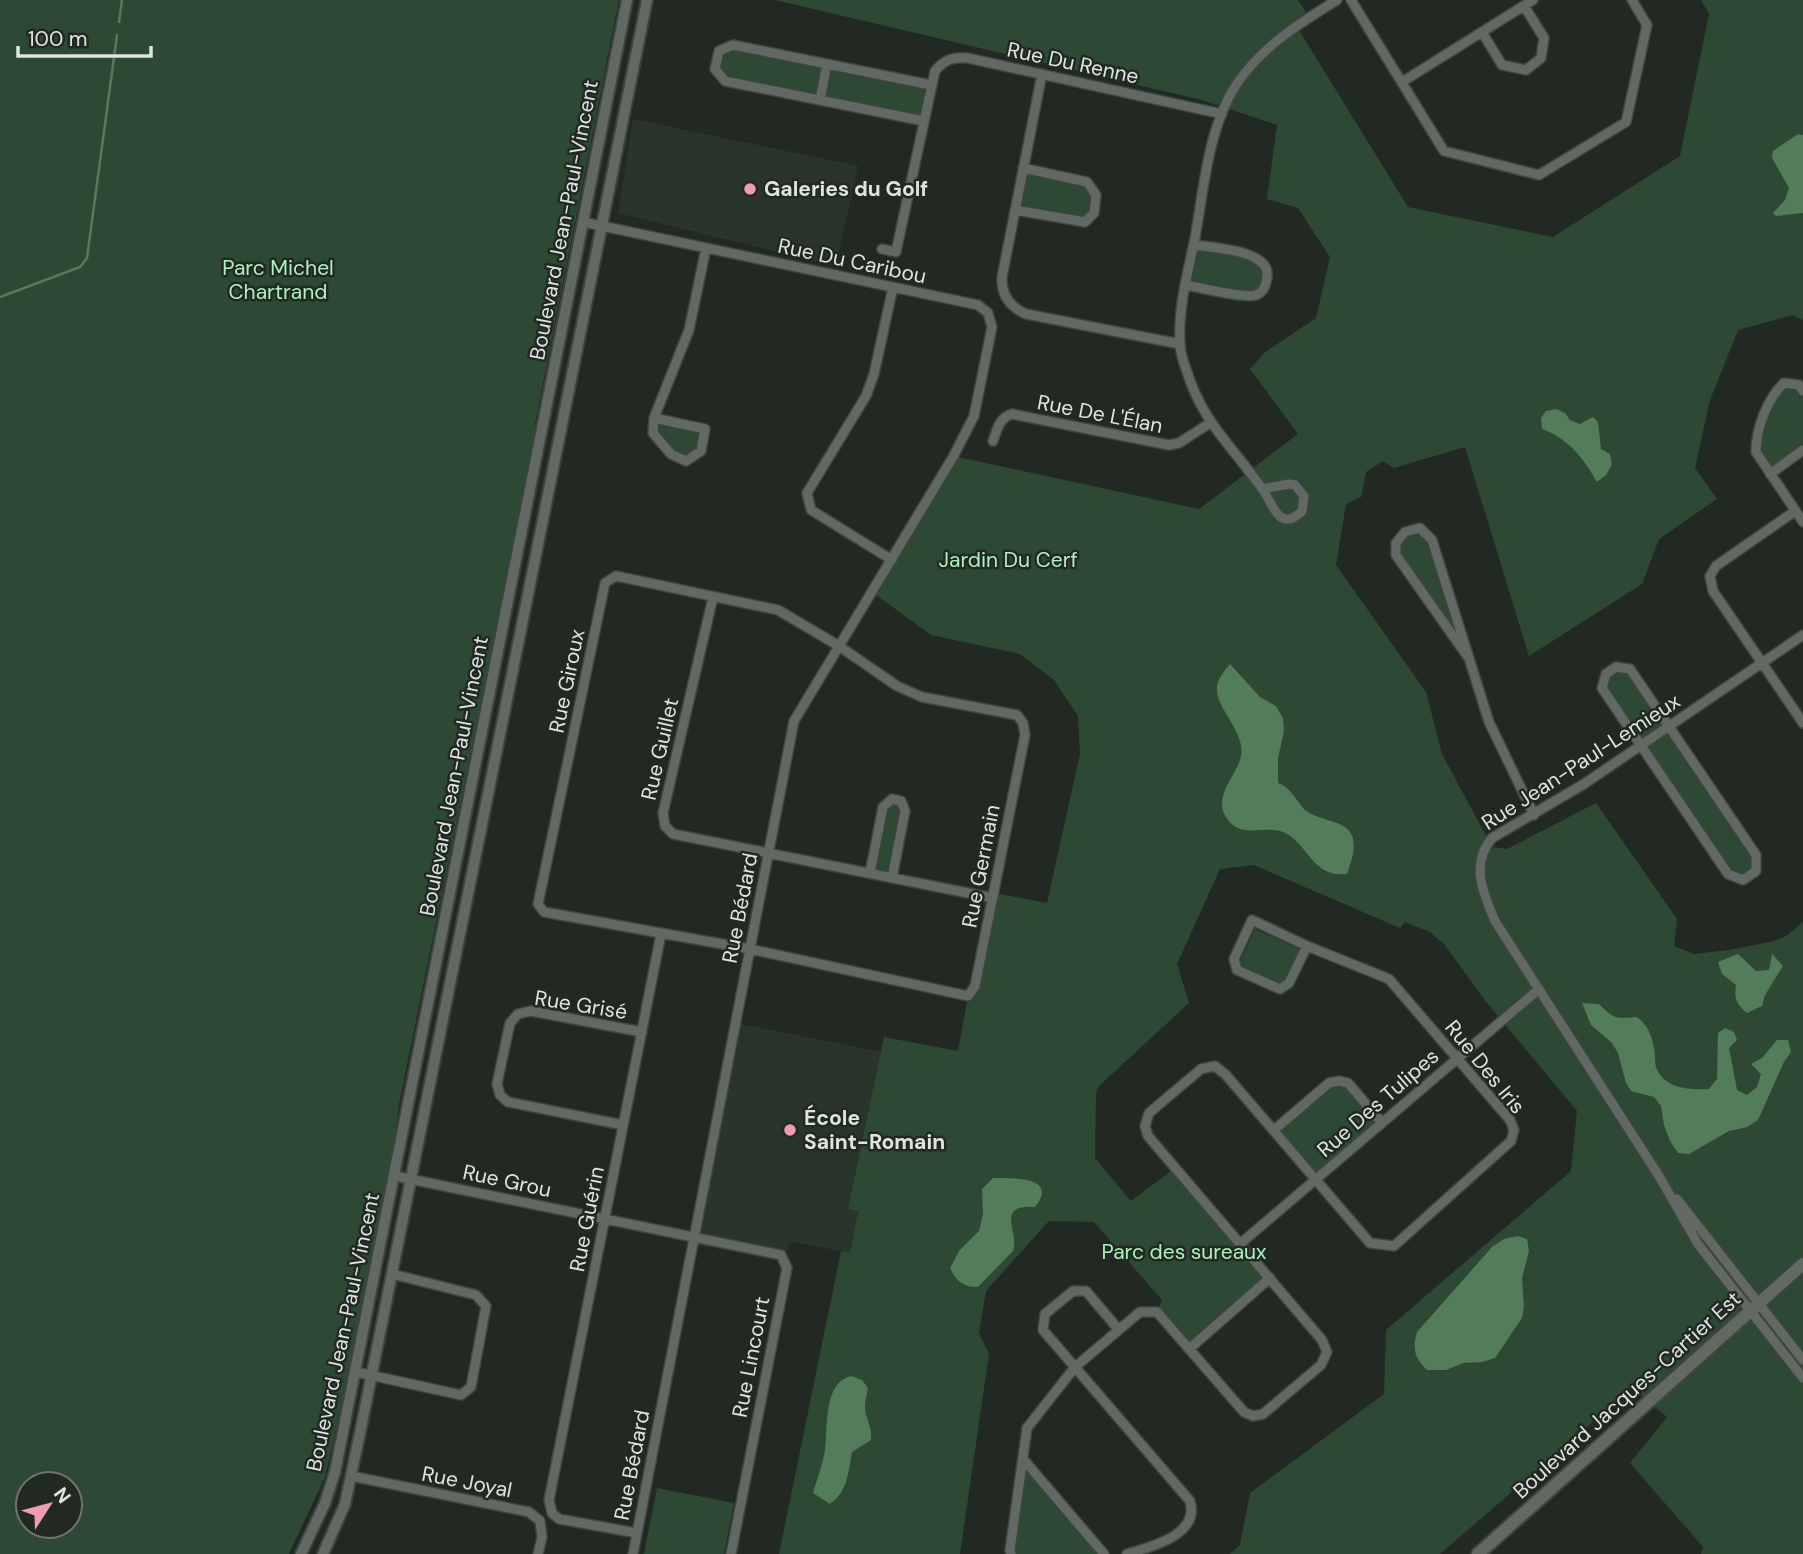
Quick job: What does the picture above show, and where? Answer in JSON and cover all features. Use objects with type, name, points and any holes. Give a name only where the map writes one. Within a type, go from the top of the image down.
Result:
[{"type":"main road","name":"Boulevard Jacques-Cartier Est","points":[[1478,1554],[1803,1264]]},
{"type":"street","name":"Boulevard Jean-Paul-Vincent","points":[[300,1554],[325,1503],[335,1472],[627,0]]},
{"type":"street","name":"Boulevard Jean-Paul-Vincent","points":[[323,1554],[345,1504],[351,1476],[648,0]]},
{"type":"street","points":[[1262,489],[1295,485],[1304,496],[1302,511],[1292,518],[1280,517],[1262,489],[1210,423],[1195,396],[1180,344],[1182,301],[1214,136],[1234,87],[1258,57],[1309,17],[1337,0]]},
{"type":"street","points":[[1351,0],[1444,151],[1539,175],[1626,122],[1647,24],[1632,0]]},
{"type":"street","points":[[1402,82],[1533,0]]},
{"type":"street","points":[[1482,32],[1502,65],[1526,70],[1541,58],[1544,38],[1524,6]]},
{"type":"street","points":[[924,121],[725,81],[715,69],[719,51],[733,45],[932,85]]},
{"type":"street","name":"Rue Du Renne","points":[[882,249],[896,252],[935,71],[954,57],[1222,114]]},
{"type":"street","points":[[820,100],[827,64]]},
{"type":"street","points":[[1042,74],[1002,277],[1001,288],[1007,300],[1015,309],[1026,314],[1180,344]]},
{"type":"street","points":[[1015,210],[1085,222],[1094,213],[1096,195],[1087,182],[1023,168]]},
{"type":"street","name":"Rue Du Caribou","points":[[583,222],[978,305],[988,313]]},
{"type":"street","points":[[1185,285],[1245,296],[1256,295],[1265,288],[1268,273],[1264,262],[1254,256],[1194,245]]},
{"type":"street","points":[[654,418],[705,429],[701,451],[686,461],[671,454],[653,433],[654,418],[689,330],[706,248]]},
{"type":"street","points":[[891,560],[811,510],[807,494],[866,396],[874,374],[893,287]]},
{"type":"street","name":"Rue Bédard","points":[[633,1554],[794,721],[953,457],[974,416],[992,327],[988,313]]},
{"type":"street","points":[[1803,391],[1799,385],[1784,383],[1773,393],[1756,440],[1756,453],[1803,522]]},
{"type":"street","name":"Rue De L'Élan","points":[[993,441],[1004,416],[1012,414],[1169,445],[1188,439],[1210,423]]},
{"type":"street","points":[[1770,474],[1803,450]]},
{"type":"street","points":[[1795,510],[1716,566],[1710,576],[1713,591],[1803,723]]},
{"type":"street","points":[[1468,657],[1396,555],[1396,543],[1405,533],[1420,528],[1432,540],[1489,722],[1534,814]]},
{"type":"street","name":"Rue Giroux","points":[[661,934],[544,912],[538,904],[605,583],[616,576],[778,610],[839,646]]},
{"type":"street","name":"Rue Guillet","points":[[713,597],[663,813],[665,826],[673,834],[993,898]]},
{"type":"street","name":"Rue Jean-Paul-Lemieux","points":[[1803,635],[1640,745],[1492,838],[1483,849],[1479,866],[1482,888],[1495,921],[1658,1176],[1698,1244],[1803,1360]]},
{"type":"street","name":"Rue Germain","points":[[750,949],[968,996],[975,985],[1025,735],[1023,723],[1017,715],[922,697],[897,686],[839,646]]},
{"type":"street","points":[[1616,667],[1630,669],[1756,855],[1756,871],[1743,880],[1728,874],[1640,745],[1602,688],[1606,674],[1616,667]]},
{"type":"street","points":[[870,873],[883,807],[892,799],[901,801],[905,811],[892,878]]},
{"type":"street","name":"Rue Des Iris","points":[[1307,946],[1289,983],[1280,989],[1237,970],[1234,959],[1252,920],[1307,946],[1389,979],[1510,1120],[1514,1130],[1511,1142],[1394,1246],[1370,1243],[1316,1179]]},
{"type":"street","points":[[661,934],[750,949]]},
{"type":"street","name":"Rue Guérin","points":[[637,1533],[559,1519],[552,1513],[549,1500],[661,934]]},
{"type":"street","name":"Rue Des Tulipes","points":[[1240,1244],[1539,989]]},
{"type":"street","name":"Rue Grisé","points":[[623,1125],[508,1102],[500,1095],[497,1084],[510,1023],[518,1014],[531,1011],[642,1032]]},
{"type":"street","points":[[1011,1554],[1027,1428],[1075,1367],[1140,1312],[1157,1312],[1244,1412],[1253,1416],[1263,1414],[1321,1365],[1327,1352],[1322,1339],[1148,1136],[1145,1126],[1149,1114],[1201,1069],[1215,1066],[1226,1074],[1316,1179]]},
{"type":"street","points":[[1274,1130],[1329,1083],[1339,1081],[1348,1083],[1382,1123]]},
{"type":"street","name":"Rue Grou","points":[[395,1176],[694,1238]]},
{"type":"street","name":"Rue Lincourt","points":[[694,1238],[781,1255],[787,1268],[731,1554]]},
{"type":"street","points":[[356,1372],[461,1395],[471,1387],[486,1306],[476,1295],[393,1274]]},
{"type":"street","points":[[1189,1349],[1270,1278]]},
{"type":"street","points":[[1119,1330],[1086,1291],[1073,1291],[1045,1314],[1043,1330],[1190,1501],[1193,1511],[1189,1521],[1164,1544],[1127,1554]]},
{"type":"street","name":"Rue Jean-Paul-Lemieux","points":[[1755,1307],[1803,1378]]},
{"type":"street","points":[[1023,1459],[1104,1554]]},
{"type":"street","name":"Rue Joyal","points":[[351,1476],[529,1512],[540,1521],[542,1537],[538,1554]]},
{"type":"shaded area","points":[[633,119],[858,166],[836,266],[618,213]]},
{"type":"shaded area","points":[[1798,134],[1803,135],[1803,213],[1776,216],[1773,213],[1785,200],[1789,188],[1772,158],[1773,151]]},
{"type":"shaded area","points":[[1556,409],[1580,424],[1593,417],[1598,422],[1601,449],[1610,454],[1612,465],[1606,475],[1597,482],[1574,450],[1560,438],[1542,429],[1541,418],[1546,411]]},
{"type":"shaded area","points":[[1230,664],[1260,697],[1276,706],[1283,718],[1278,783],[1290,791],[1305,810],[1341,825],[1352,835],[1354,849],[1347,874],[1325,871],[1292,837],[1283,832],[1240,829],[1228,820],[1223,811],[1223,795],[1239,763],[1241,746],[1217,691],[1219,680]]},
{"type":"shaded area","points":[[1738,954],[1756,971],[1769,970],[1772,954],[1783,966],[1765,995],[1762,1006],[1747,1013],[1737,1001],[1736,985],[1722,974],[1718,962]]},
{"type":"shaded area","points":[[1582,1003],[1599,1004],[1615,1017],[1637,1017],[1650,1034],[1656,1067],[1660,1074],[1678,1087],[1709,1089],[1717,1079],[1718,1033],[1725,1028],[1734,1032],[1737,1040],[1729,1048],[1737,1090],[1747,1095],[1757,1087],[1761,1074],[1751,1064],[1762,1058],[1777,1040],[1788,1040],[1791,1052],[1758,1120],[1747,1127],[1729,1131],[1689,1154],[1678,1153],[1664,1125],[1661,1106],[1654,1097],[1631,1091],[1626,1083],[1618,1053],[1612,1043],[1591,1025]]},
{"type":"shaded area","name":"École Saint-Romain","points":[[735,1023],[881,1052],[849,1208],[858,1210],[850,1253],[789,1241],[785,1260],[694,1238]]},
{"type":"shaded area","points":[[993,1178],[1030,1181],[1042,1189],[1041,1197],[1035,1207],[1023,1207],[1015,1210],[1012,1215],[1013,1251],[978,1287],[964,1285],[950,1268],[959,1251],[979,1231],[983,1214],[982,1189]]},
{"type":"shaded area","points":[[1518,1236],[1527,1239],[1529,1251],[1522,1278],[1522,1318],[1495,1358],[1464,1363],[1446,1370],[1427,1370],[1416,1353],[1417,1332],[1492,1247],[1504,1239]]},
{"type":"shaded area","points":[[851,1376],[862,1380],[868,1388],[865,1406],[871,1440],[852,1452],[844,1487],[830,1504],[813,1493],[824,1455],[831,1396],[842,1380]]},
{"type":"green space","name":"Parc Michel Chartrand","points":[[0,0],[619,0],[535,424],[536,432],[399,1104],[394,1147],[350,1372],[325,1477],[289,1554],[0,1554]]},
{"type":"green space","points":[[775,0],[1298,0],[1309,17],[1297,27],[1408,207],[1553,237],[1680,156],[1709,14],[1701,0],[1803,0],[1803,320],[1793,315],[1738,330],[1710,400],[1695,468],[1717,499],[1659,539],[1642,584],[1529,656],[1465,447],[1394,468],[1383,461],[1366,472],[1361,497],[1346,504],[1336,565],[1426,692],[1442,754],[1492,847],[1507,849],[1596,803],[1677,919],[1674,946],[1694,954],[1729,950],[1774,941],[1788,935],[1803,922],[1803,1554],[1701,1554],[1703,1547],[1630,1463],[1667,1417],[1632,1388],[1440,1554],[1230,1554],[1240,1545],[1250,1493],[1384,1394],[1386,1330],[1571,1171],[1577,1111],[1487,1003],[1444,944],[1430,932],[1405,922],[1400,928],[1254,865],[1220,869],[1177,964],[1189,1003],[1099,1086],[1096,1093],[1095,1158],[1131,1201],[1175,1168],[1270,1278],[1189,1349],[1157,1312],[1162,1300],[1094,1222],[1049,1221],[986,1291],[979,1333],[989,1354],[960,1554],[779,1554],[841,1251],[850,1252],[858,1211],[848,1209],[884,1037],[958,1051],[968,996],[975,985],[994,893],[1047,903],[1080,754],[1078,716],[1054,680],[1020,654],[931,635],[876,595],[958,457],[1199,509],[1298,434],[1250,369],[1264,353],[1316,318],[1330,257],[1298,208],[1267,199],[1277,125],[1202,100]]},
{"type":"green space","points":[[733,45],[931,85],[924,121],[725,81],[715,69],[719,51]]},
{"type":"green space","points":[[1023,168],[1087,182],[1096,195],[1094,213],[1085,222],[1015,210]]},
{"type":"green space","points":[[1194,245],[1254,256],[1268,273],[1256,295],[1185,285]]},
{"type":"green space","points":[[1784,383],[1803,391],[1803,450],[1770,474],[1756,453],[1773,393]]},
{"type":"green space","points":[[654,418],[705,429],[701,451],[686,461],[653,433]]},
{"type":"green space","points":[[1420,528],[1432,540],[1468,657],[1396,555],[1405,532]]},
{"type":"green space","points":[[1630,669],[1756,855],[1756,871],[1743,880],[1728,874],[1602,688],[1606,674]]},
{"type":"green space","points":[[892,799],[905,811],[892,878],[870,873],[883,807]]},
{"type":"green space","points":[[1255,929],[1299,949],[1286,978],[1279,984],[1239,964]]},
{"type":"green space","points":[[1329,1083],[1348,1083],[1382,1123],[1316,1179],[1274,1130]]},
{"type":"green space","points":[[1023,1459],[1104,1554],[1011,1554]]},
{"type":"green space","points":[[657,1488],[734,1503],[724,1554],[644,1554]]},
{"type":"waterway","points":[[119,22],[122,0]]},
{"type":"waterway","points":[[0,297],[80,267],[87,258],[117,35]]},
{"type":"place","name":"Galeries du Golf","points":[[750,189]]},
{"type":"place","name":"École Saint-Romain","points":[[790,1130]]},
{"type":"park label","name":"Jardin Du Cerf","points":[[1008,560]]},
{"type":"park label","name":"Parc des sureaux","points":[[1184,1252]]}]
